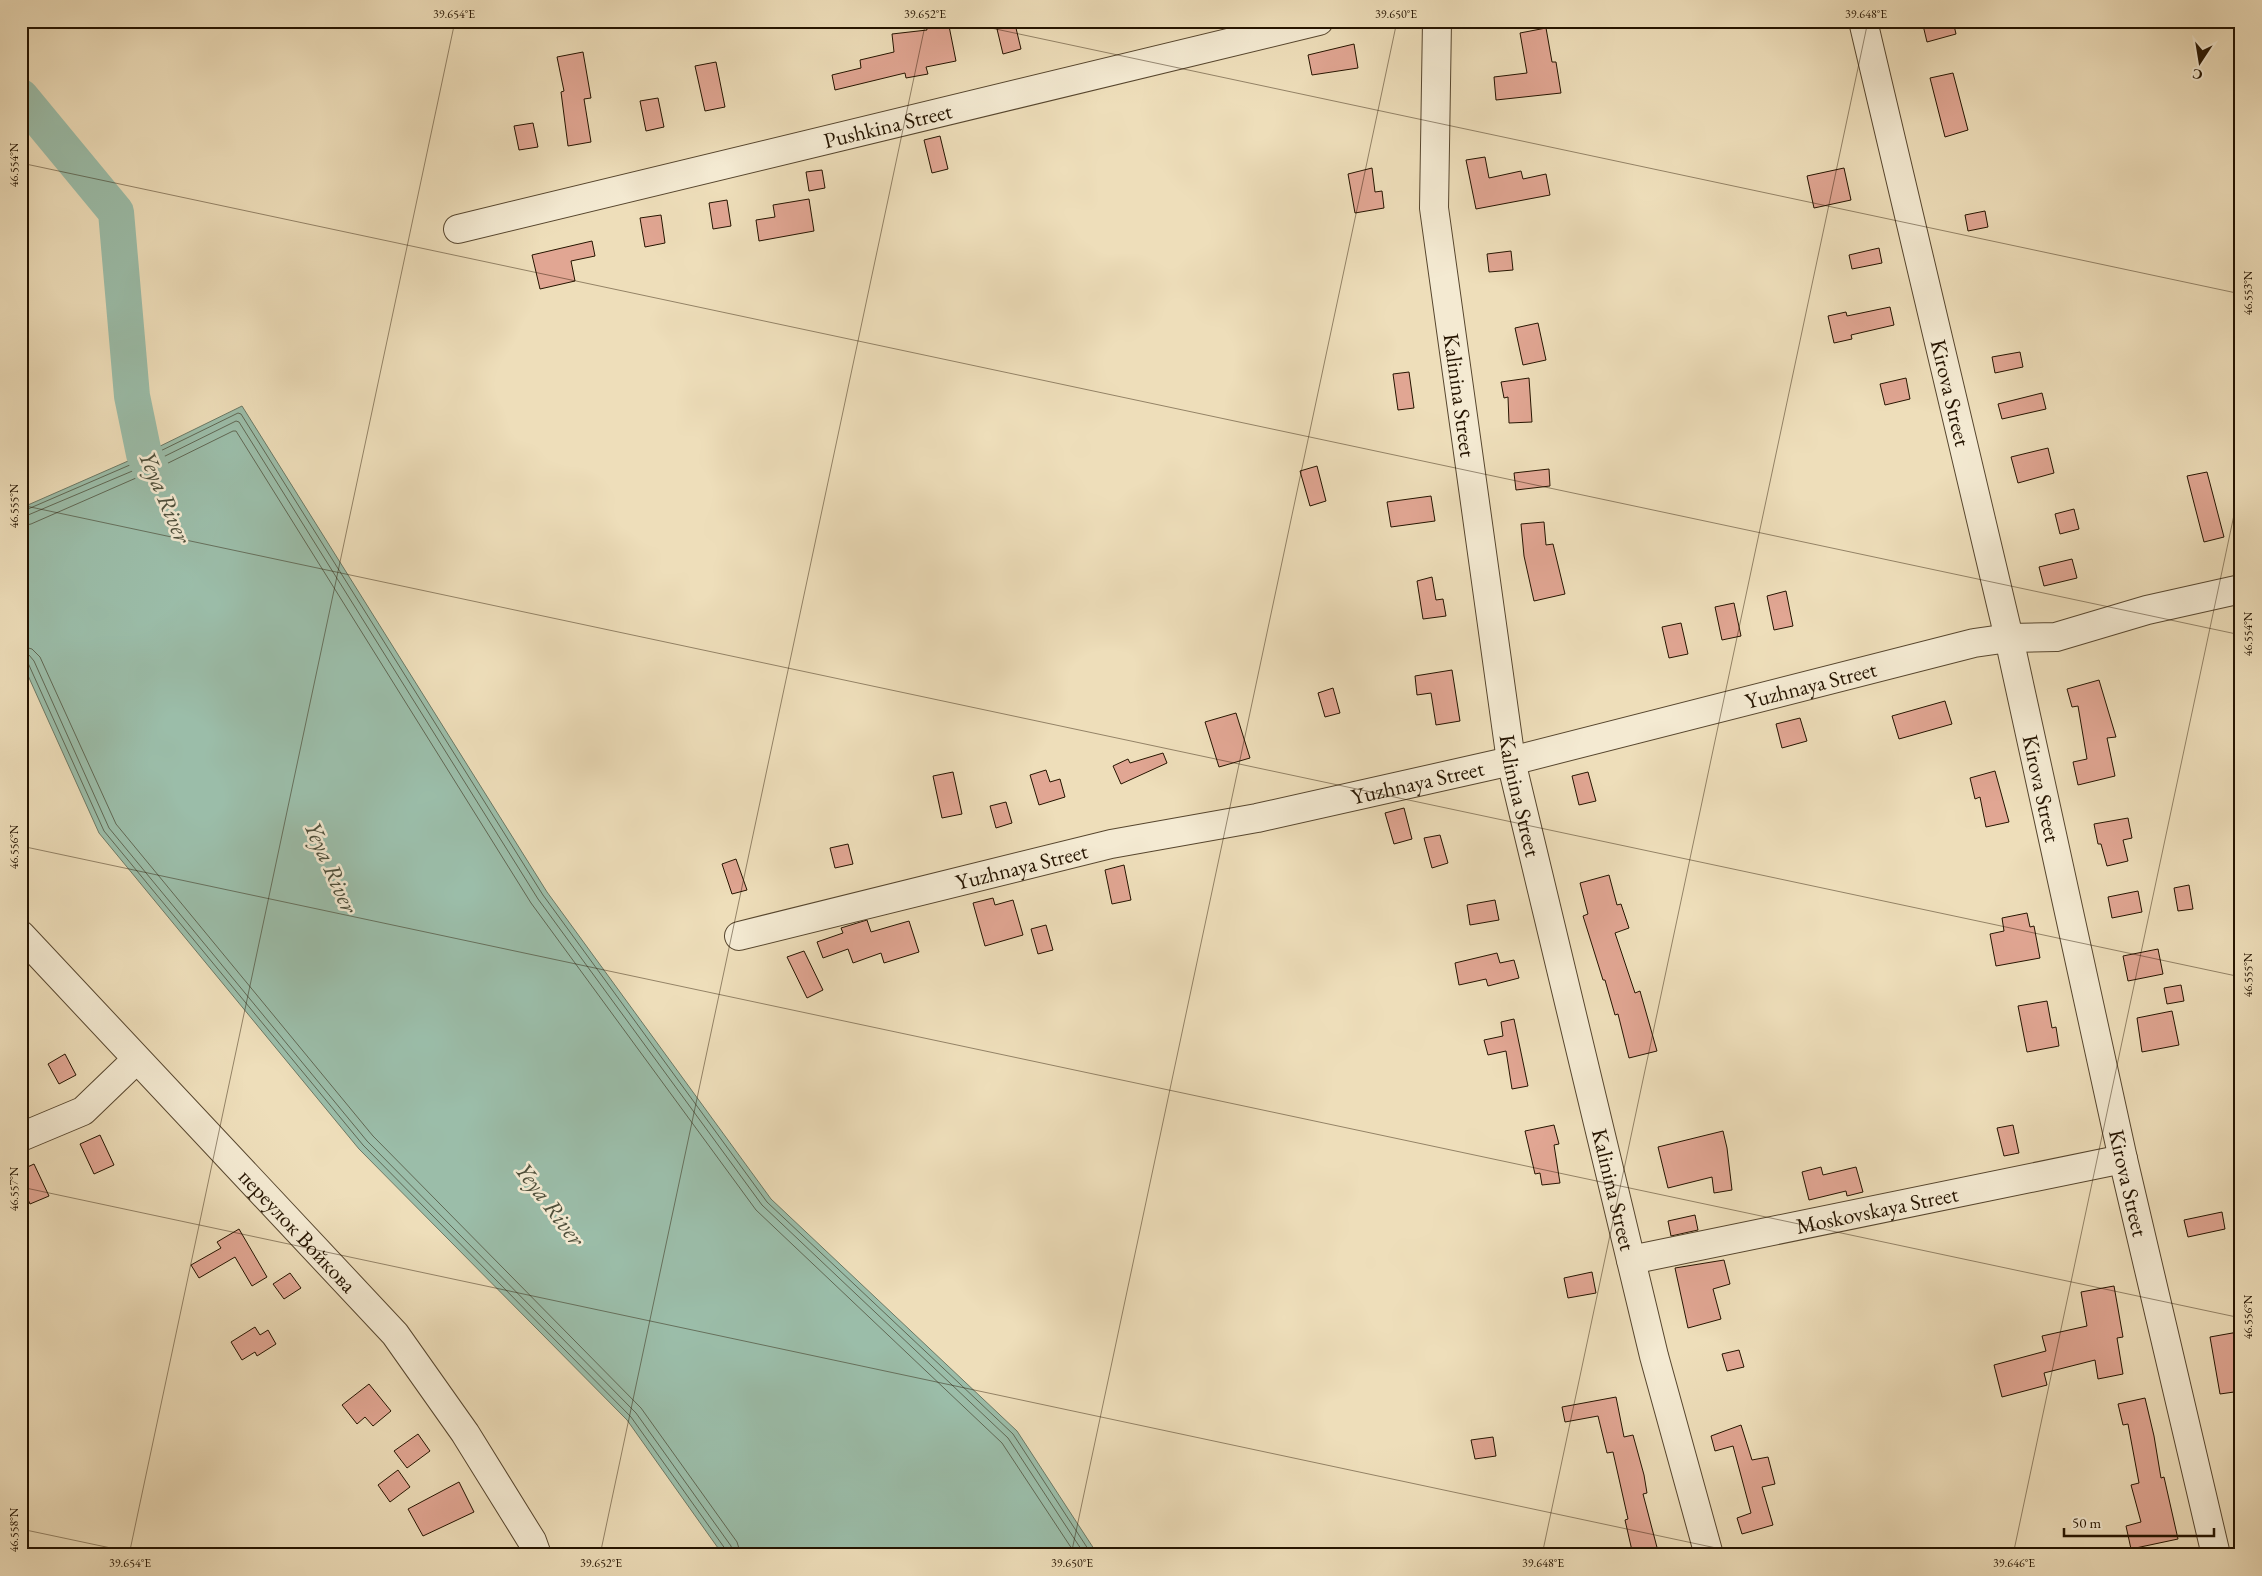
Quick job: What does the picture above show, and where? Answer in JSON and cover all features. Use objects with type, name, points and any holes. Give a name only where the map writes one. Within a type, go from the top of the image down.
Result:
[{"type":"street","name":"Pushkina Street","points":[[458,229],[1319,21]]},
{"type":"street","name":"Kalinina Street","points":[[1437,21],[1434,208],[1512,762],[1654,1356],[1708,1555]]},
{"type":"street","name":"Kirova Street","points":[[1863,21],[2009,638],[2123,1159],[2216,1555]]},
{"type":"street","name":"Yuzhnaya Street","points":[[739,936],[1111,844],[1257,818],[1512,762],[1974,643],[2009,638],[2056,636],[2147,610],[2241,589]]},
{"type":"street","name":"переулок Войкова","points":[[21,935],[136,1060],[395,1334],[465,1433],[532,1541],[537,1555]]},
{"type":"street","points":[[21,1137],[83,1111],[136,1060]]},
{"type":"street","name":"Moskovskaya Street","points":[[1631,1260],[2123,1159]]},
{"type":"water","points":[[242,406],[547,892],[771,1199],[1017,1431],[1098,1555],[723,1555],[627,1420],[359,1149],[99,833],[21,660],[21,508],[144,454]]},
{"type":"building","points":[[948,21],[956,61],[926,67],[928,74],[906,78],[905,73],[835,90],[832,75],[861,68],[860,60],[894,52],[892,34],[927,30],[926,25]]},
{"type":"building","points":[[1922,21],[1953,21],[1956,34],[1927,42]]},
{"type":"building","points":[[1015,24],[1021,49],[1003,54],[997,29]]},
{"type":"building","points":[[1546,28],[1552,62],[1556,62],[1561,93],[1496,100],[1494,77],[1527,73],[1520,33]]},
{"type":"building","points":[[1354,44],[1358,68],[1312,75],[1308,55]]},
{"type":"building","points":[[583,52],[591,98],[584,99],[591,142],[568,146],[561,92],[564,91],[557,57]]},
{"type":"building","points":[[716,62],[725,107],[705,111],[695,66]]},
{"type":"building","points":[[1953,73],[1968,130],[1945,137],[1930,78]]},
{"type":"building","points":[[658,98],[664,127],[646,131],[640,101]]},
{"type":"building","points":[[533,123],[538,147],[519,150],[514,126]]},
{"type":"building","points":[[940,136],[948,169],[932,173],[924,140]]},
{"type":"building","points":[[1485,157],[1489,178],[1521,171],[1523,179],[1546,174],[1550,195],[1476,209],[1466,160]]},
{"type":"building","points":[[1372,168],[1375,192],[1382,191],[1384,208],[1355,213],[1348,174]]},
{"type":"building","points":[[1844,168],[1851,200],[1814,208],[1807,176]]},
{"type":"building","points":[[822,170],[825,188],[809,191],[806,172]]},
{"type":"building","points":[[809,199],[814,231],[759,241],[756,220],[775,217],[773,205]]},
{"type":"building","points":[[727,200],[731,226],[713,229],[709,203]]},
{"type":"building","points":[[1985,211],[1988,227],[1968,231],[1965,215]]},
{"type":"building","points":[[661,215],[665,243],[645,247],[640,218]]},
{"type":"building","points":[[592,241],[595,256],[571,261],[575,281],[540,289],[532,255]]},
{"type":"building","points":[[1879,248],[1882,263],[1852,269],[1849,255]]},
{"type":"building","points":[[1511,251],[1513,270],[1489,272],[1487,254]]},
{"type":"building","points":[[1890,307],[1894,325],[1851,335],[1852,339],[1834,343],[1828,316],[1846,312],[1847,316]]},
{"type":"building","points":[[1538,323],[1546,360],[1523,365],[1515,328]]},
{"type":"building","points":[[2020,352],[2023,367],[1995,373],[1992,357]]},
{"type":"building","points":[[1409,372],[1414,408],[1398,410],[1393,374]]},
{"type":"building","points":[[1529,378],[1532,422],[1509,423],[1508,397],[1504,398],[1501,382]]},
{"type":"building","points":[[1906,378],[1910,399],[1885,405],[1880,384]]},
{"type":"building","points":[[2042,393],[2046,409],[2002,419],[1998,404]]},
{"type":"building","points":[[2048,448],[2054,473],[2018,483],[2011,457]]},
{"type":"building","points":[[1317,466],[1326,501],[1310,506],[1300,471]]},
{"type":"building","points":[[1549,469],[1550,486],[1516,490],[1514,473]]},
{"type":"building","points":[[2207,472],[2224,537],[2204,542],[2187,476]]},
{"type":"building","points":[[1431,496],[1435,521],[1391,527],[1387,502]]},
{"type":"building","points":[[2074,509],[2079,529],[2060,534],[2055,514]]},
{"type":"building","points":[[1544,522],[1546,545],[1553,544],[1565,594],[1534,601],[1524,556],[1521,524]]},
{"type":"building","points":[[2072,559],[2077,578],[2044,586],[2039,567]]},
{"type":"building","points":[[1432,577],[1436,600],[1443,599],[1446,616],[1423,619],[1417,581]]},
{"type":"building","points":[[1786,591],[1793,626],[1774,630],[1767,596]]},
{"type":"building","points":[[1734,603],[1741,636],[1722,640],[1715,607]]},
{"type":"building","points":[[1681,623],[1688,654],[1669,658],[1662,627]]},
{"type":"building","points":[[1452,670],[1460,721],[1436,725],[1431,693],[1417,695],[1415,676]]},
{"type":"building","points":[[2099,680],[2116,737],[2107,738],[2115,776],[2078,785],[2073,762],[2087,759],[2078,706],[2072,707],[2067,689]]},
{"type":"building","points":[[1333,688],[1340,713],[1325,717],[1318,693]]},
{"type":"building","points":[[1945,701],[1952,724],[1899,739],[1892,716]]},
{"type":"building","points":[[1236,713],[1250,758],[1219,767],[1205,722]]},
{"type":"building","points":[[1800,718],[1807,741],[1782,748],[1776,724]]},
{"type":"building","points":[[1163,753],[1167,763],[1121,784],[1113,766],[1128,759],[1130,763]]},
{"type":"building","points":[[1046,770],[1050,782],[1060,779],[1065,797],[1039,805],[1030,775]]},
{"type":"building","points":[[1995,771],[2009,822],[1986,827],[1980,797],[1975,799],[1970,778]]},
{"type":"building","points":[[953,772],[962,814],[942,818],[933,776]]},
{"type":"building","points":[[1588,772],[1596,801],[1579,805],[1572,776]]},
{"type":"building","points":[[1006,802],[1012,823],[996,828],[990,806]]},
{"type":"building","points":[[1404,808],[1412,839],[1394,844],[1385,813]]},
{"type":"building","points":[[2128,818],[2132,838],[2123,840],[2128,861],[2107,866],[2101,844],[2098,844],[2094,824]]},
{"type":"building","points":[[1440,835],[1448,863],[1432,868],[1424,838]]},
{"type":"building","points":[[848,844],[853,864],[835,868],[830,848]]},
{"type":"building","points":[[736,859],[747,890],[732,894],[722,864]]},
{"type":"building","points":[[1124,865],[1131,900],[1112,904],[1105,870]]},
{"type":"building","points":[[1609,875],[1617,905],[1621,904],[1629,928],[1615,933],[1635,993],[1640,991],[1657,1051],[1629,1058],[1618,1014],[1615,1015],[1583,916],[1588,914],[1580,883]]},
{"type":"building","points":[[2189,885],[2193,909],[2178,911],[2174,888]]},
{"type":"building","points":[[2138,891],[2142,912],[2112,918],[2108,897]]},
{"type":"building","points":[[993,898],[995,905],[1013,900],[1023,935],[985,946],[973,903]]},
{"type":"building","points":[[1495,900],[1499,920],[1470,925],[1467,905]]},
{"type":"building","points":[[2027,913],[2030,927],[2034,926],[2040,958],[1996,966],[1990,934],[2004,931],[2002,918]]},
{"type":"building","points":[[867,920],[871,932],[909,921],[919,952],[884,963],[881,953],[853,963],[848,949],[823,958],[817,942],[843,933],[841,928]]},
{"type":"building","points":[[1046,925],[1053,950],[1038,954],[1031,929]]},
{"type":"building","points":[[2158,949],[2163,974],[2128,981],[2123,956]]},
{"type":"building","points":[[804,951],[823,990],[807,998],[787,957]]},
{"type":"building","points":[[1497,953],[1500,963],[1514,960],[1519,978],[1488,986],[1486,979],[1459,985],[1455,963]]},
{"type":"building","points":[[2181,985],[2184,1001],[2167,1004],[2164,988]]},
{"type":"building","points":[[2047,1001],[2052,1028],[2056,1027],[2059,1046],[2027,1052],[2018,1006]]},
{"type":"building","points":[[2172,1011],[2179,1045],[2142,1052],[2137,1018]]},
{"type":"building","points":[[1514,1019],[1528,1086],[1512,1089],[1506,1051],[1488,1055],[1484,1040],[1503,1036],[1501,1022]]},
{"type":"building","points":[[65,1054],[76,1075],[59,1084],[48,1064]]},
{"type":"building","points":[[1554,1125],[1559,1144],[1554,1145],[1560,1183],[1542,1185],[1540,1173],[1535,1174],[1525,1131]]},
{"type":"building","points":[[2013,1125],[2019,1153],[2004,1156],[1997,1128]]},
{"type":"building","points":[[1723,1131],[1732,1190],[1714,1193],[1712,1177],[1668,1188],[1658,1147]]},
{"type":"building","points":[[100,1135],[114,1165],[94,1174],[80,1144]]},
{"type":"building","points":[[34,1164],[49,1196],[30,1204],[21,1184],[21,1170]]},
{"type":"building","points":[[1821,1167],[1823,1175],[1856,1167],[1863,1192],[1847,1196],[1846,1191],[1809,1200],[1802,1172]]},
{"type":"building","points":[[2222,1212],[2225,1229],[2188,1237],[2184,1220]]},
{"type":"building","points":[[1695,1215],[1698,1230],[1671,1236],[1668,1221]]},
{"type":"building","points":[[239,1229],[267,1277],[252,1286],[235,1257],[199,1278],[191,1265],[221,1248],[217,1242]]},
{"type":"building","points":[[1724,1260],[1730,1284],[1713,1289],[1721,1319],[1688,1328],[1675,1268]]},
{"type":"building","points":[[1592,1272],[1596,1293],[1568,1298],[1564,1278]]},
{"type":"building","points":[[290,1273],[301,1288],[284,1299],[273,1284]]},
{"type":"building","points":[[2114,1286],[2123,1337],[2117,1338],[2123,1374],[2098,1379],[2095,1360],[2044,1373],[2047,1385],[2002,1397],[1994,1365],[2046,1351],[2042,1336],[2087,1326],[2081,1292]]},
{"type":"building","points":[[255,1327],[260,1335],[268,1330],[276,1344],[257,1356],[255,1352],[242,1360],[231,1342]]},
{"type":"building","points":[[2238,1332],[2241,1346],[2241,1391],[2220,1394],[2210,1337]]},
{"type":"building","points":[[1739,1350],[1744,1367],[1727,1371],[1722,1354]]},
{"type":"building","points":[[369,1384],[391,1411],[373,1426],[365,1417],[357,1424],[342,1405]]},
{"type":"building","points":[[1616,1397],[1624,1437],[1633,1435],[1644,1475],[1647,1493],[1643,1494],[1659,1555],[1633,1555],[1625,1520],[1628,1519],[1613,1452],[1607,1453],[1598,1416],[1565,1422],[1562,1407]]},
{"type":"building","points":[[2145,1398],[2161,1478],[2164,1477],[2178,1539],[2131,1549],[2126,1526],[2141,1522],[2131,1485],[2139,1483],[2128,1424],[2123,1425],[2118,1404]]},
{"type":"building","points":[[1741,1425],[1752,1460],[1768,1457],[1775,1484],[1762,1487],[1773,1525],[1742,1534],[1737,1518],[1751,1513],[1733,1446],[1715,1451],[1711,1436]]},
{"type":"building","points":[[418,1434],[430,1451],[407,1468],[394,1451]]},
{"type":"building","points":[[1493,1437],[1496,1456],[1475,1459],[1471,1440]]},
{"type":"building","points":[[398,1470],[410,1487],[390,1502],[378,1485]]},
{"type":"building","points":[[459,1482],[474,1512],[423,1536],[408,1509]]},
{"type":"waterway","name":"Yeya River","points":[[21,97],[116,212],[132,396],[144,454],[165,500]]}]
